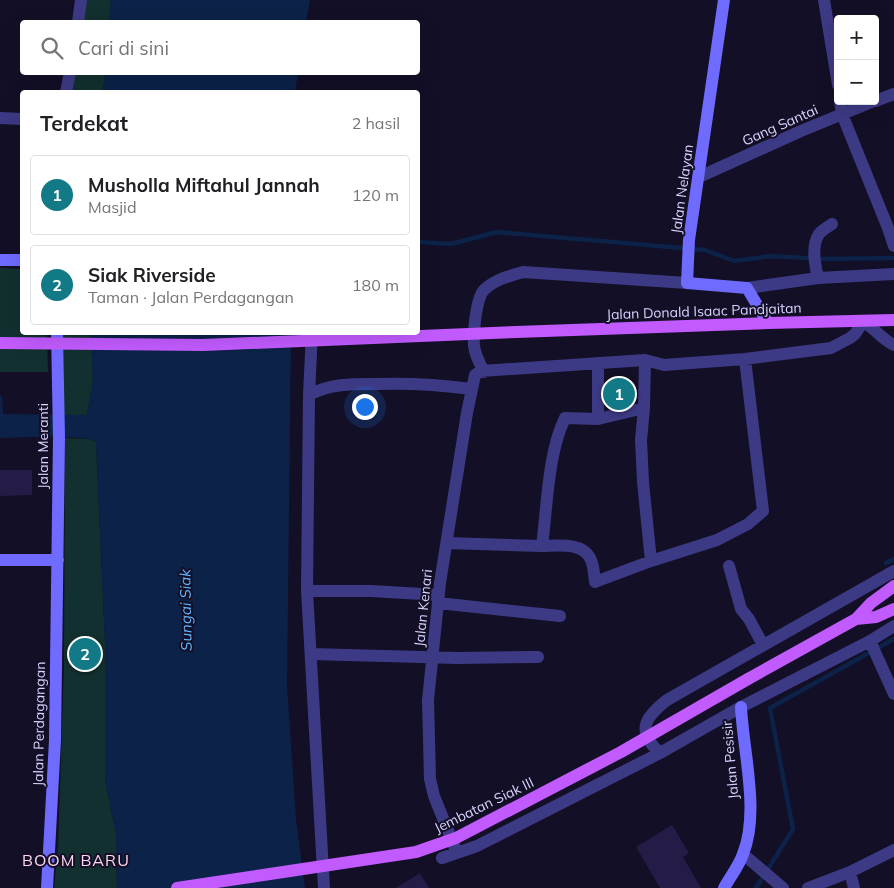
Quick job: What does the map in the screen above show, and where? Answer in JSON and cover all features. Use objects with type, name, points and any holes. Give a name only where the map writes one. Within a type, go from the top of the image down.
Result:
[{"type":"main road","name":"Jalan Donald Isaac Pandjaitan","points":[[0,343],[203,345],[768,322],[863,322],[894,320]]},
{"type":"main road","points":[[856,619],[871,603],[894,586]]},
{"type":"main road","points":[[856,619],[876,617],[894,609]]},
{"type":"main road","name":"Jembatan Siak III","points":[[177,888],[416,852],[456,838],[622,752],[856,619]]},
{"type":"street","points":[[78,20],[81,0]]},
{"type":"street","name":"Jalan Nelayan","points":[[687,283],[689,240],[724,0]]},
{"type":"street","points":[[824,0],[834,61]]},
{"type":"street","points":[[66,90],[69,75]]},
{"type":"street","name":"Gang Santai","points":[[879,100],[894,94]]},
{"type":"street","points":[[841,105],[842,114],[894,244]]},
{"type":"street","name":"Gang Santai","points":[[699,177],[865,105]]},
{"type":"street","points":[[0,118],[20,119]]},
{"type":"street","points":[[818,278],[814,248],[819,234],[832,224]]},
{"type":"street","points":[[0,260],[20,260]]},
{"type":"street","points":[[894,274],[818,278],[747,288],[523,272],[497,281],[482,292],[478,302],[474,347],[484,372],[645,360],[664,365],[745,359],[831,348],[855,334],[863,322],[868,324],[884,340],[894,345]]},
{"type":"street","points":[[747,288],[768,322]]},
{"type":"street","name":"Jalan Meranti","points":[[57,335],[59,414],[58,560]]},
{"type":"street","points":[[312,335],[309,395],[307,591],[324,888]]},
{"type":"street","points":[[447,543],[572,547],[581,549],[591,559],[595,582],[651,561],[717,540],[748,524],[763,511],[745,359]]},
{"type":"street","points":[[645,360],[642,482],[651,561]]},
{"type":"street","points":[[598,363],[598,419]]},
{"type":"street","name":"Jalan Kenari","points":[[458,853],[434,796],[430,779],[428,700],[438,599],[472,389],[475,375],[478,372],[484,372]]},
{"type":"street","points":[[309,395],[328,387],[351,384],[429,383],[472,389]]},
{"type":"street","points":[[542,546],[548,496],[560,427],[565,418],[598,419],[644,408]]},
{"type":"street","points":[[0,560],[58,560]]},
{"type":"street","name":"Jalan Perdagangan","points":[[46,888],[55,740],[58,560]]},
{"type":"street","points":[[729,566],[741,609],[749,619],[762,646]]},
{"type":"street","points":[[660,753],[649,742],[645,734],[645,722],[654,710],[666,700],[894,572]]},
{"type":"street","points":[[307,591],[372,591],[560,616]]},
{"type":"street","name":"Jalan Pesisir","points":[[724,888],[743,854],[749,829],[750,781],[741,707],[871,644],[894,626]]},
{"type":"street","points":[[871,644],[894,694]]},
{"type":"street","points":[[311,654],[538,657]]},
{"type":"street","points":[[442,858],[477,846],[660,753],[741,707]]},
{"type":"street","points":[[808,888],[850,872],[894,850]]},
{"type":"street","points":[[743,854],[780,884]]},
{"type":"street","points":[[850,872],[854,888]]},
{"type":"green space","points":[[86,0],[111,0],[109,20],[83,20]]},
{"type":"green space","points":[[75,75],[105,75],[103,90],[72,90]]},
{"type":"green space","points":[[0,268],[20,269],[20,335],[47,335],[48,372],[0,372]]},
{"type":"green space","points":[[63,335],[91,335],[93,381],[87,415],[64,415]]},
{"type":"green space","points":[[65,438],[96,441],[105,642],[105,780],[116,834],[117,888],[54,888],[58,846],[64,666]]},
{"type":"water","points":[[111,0],[310,0],[306,20],[109,20]]},
{"type":"water","points":[[105,75],[298,75],[295,90],[103,90]]},
{"type":"water","name":"Sungai Siak","points":[[91,335],[291,335],[287,686],[296,819],[305,888],[117,888],[116,834],[105,780],[105,642],[96,441],[62,437],[0,438],[0,414],[87,415],[93,381]]},
{"type":"building","points":[[608,382],[631,384],[629,403],[618,406],[606,405]]},
{"type":"building","points":[[0,470],[32,470],[32,495],[0,496]]},
{"type":"building","points":[[672,825],[689,853],[683,857],[701,888],[660,888],[636,847]]},
{"type":"building","points":[[420,873],[429,888],[396,888]]},
{"type":"waterway","points":[[420,242],[451,244],[497,232],[705,250],[734,261],[771,256],[822,259],[894,258]]},
{"type":"waterway","points":[[0,398],[1,419]]},
{"type":"waterway","points":[[886,563],[894,559]]},
{"type":"waterway","points":[[756,888],[793,829],[770,708],[894,639]]},
{"type":"place","name":"Musholla Miftahul Jannah","points":[[619,394]]},
{"type":"place","name":"Siak Riverside","points":[[85,654]]},
{"type":"district","name":"BOOM BARU","points":[[76,860]]}]
